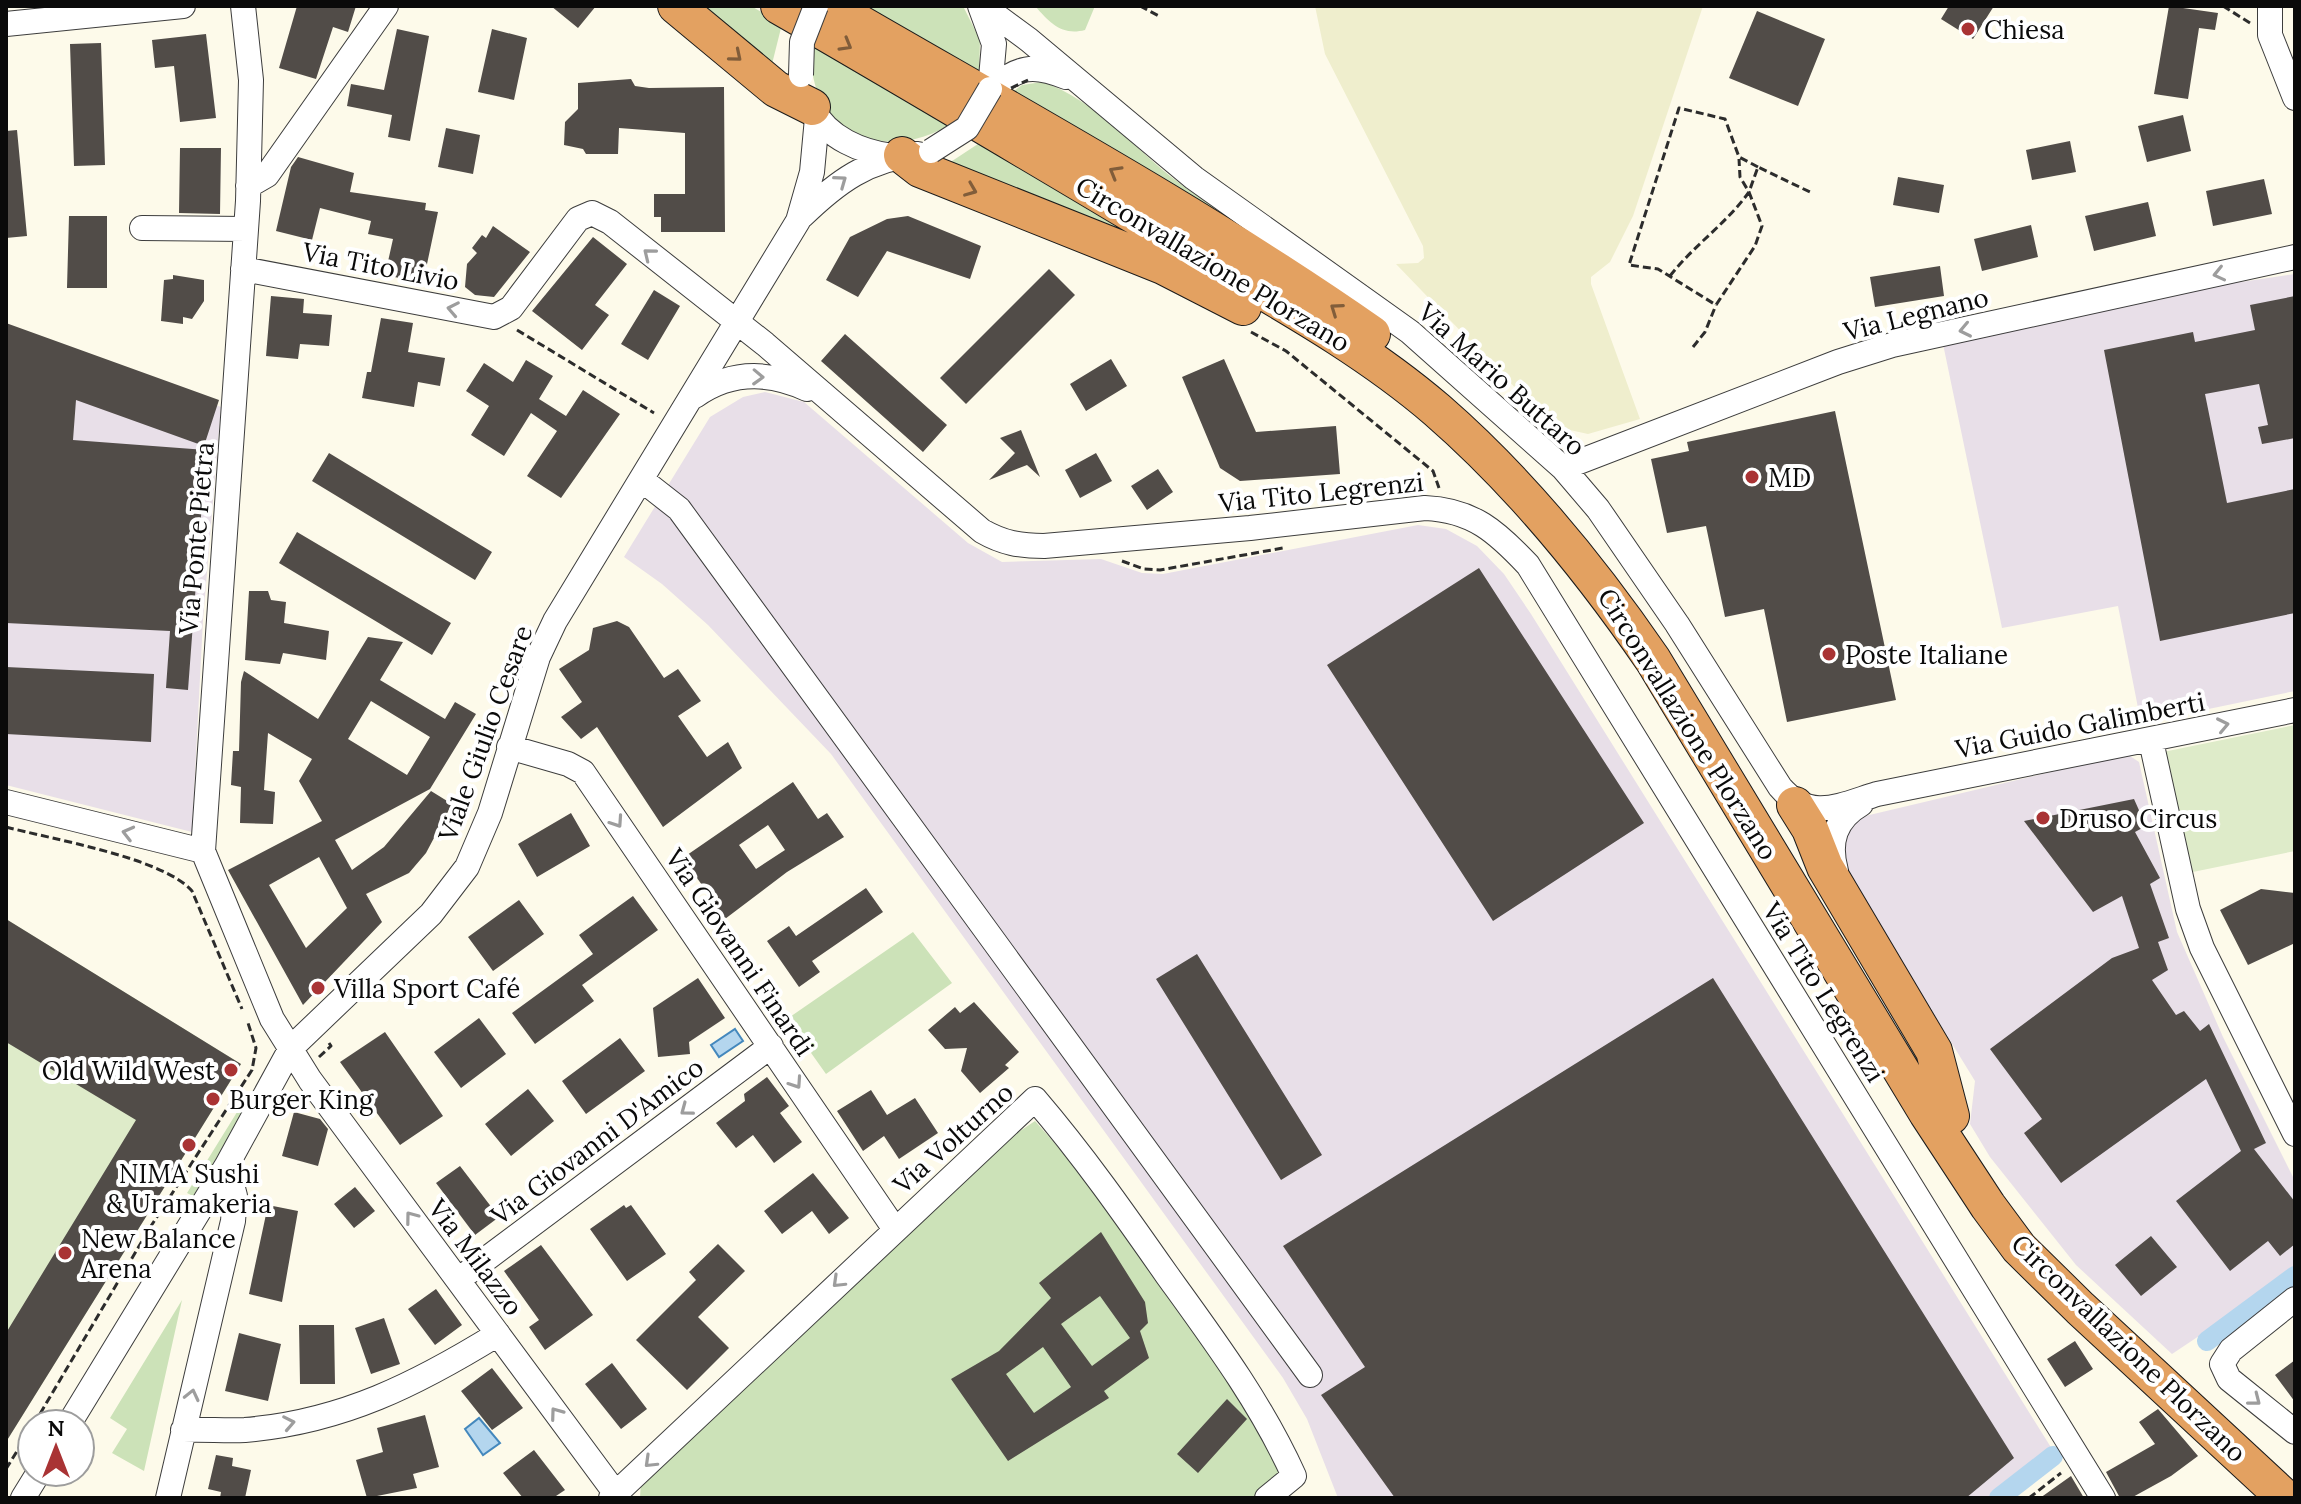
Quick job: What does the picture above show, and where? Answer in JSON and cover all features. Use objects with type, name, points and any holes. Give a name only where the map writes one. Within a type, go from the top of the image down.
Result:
[{"type":"highway","points":[[676,6],[776,89],[810,100]]},
{"type":"highway","name":"Circonvallazione Plorzano","points":[[779,6],[1277,301],[1389,373],[1434,407],[1508,477],[1600,584],[1653,660],[1953,1155],[2019,1248],[2285,1498]]},
{"type":"highway","name":"Circonvallazione Plorzano","points":[[830,6],[1293,279],[1400,353],[1497,437],[1612,567],[1951,1116],[2033,1238],[2092,1300],[2295,1484]]},
{"type":"highway","points":[[909,154],[940,177],[1163,266],[1213,290],[1330,360],[1427,425],[1470,464],[1535,532],[1675,722],[1707,752]]},
{"type":"highway","points":[[1795,805],[1810,829],[1825,867],[1934,1051],[1951,1116]]},
{"type":"street","points":[[17,17],[183,6]]},
{"type":"street","name":"Via Ponte Pietra","points":[[203,851],[246,229],[251,80],[243,6]]},
{"type":"street","points":[[248,186],[267,175],[386,6]]},
{"type":"street","name":"Viale Giulio Cesare","points":[[79,1408],[227,1165],[291,1048],[449,892],[485,828],[538,657],[555,621],[798,221],[812,172],[810,100],[802,42],[816,6]]},
{"type":"street","name":"Viale Giulio Cesare","points":[[798,221],[842,178],[909,154],[967,128],[990,89],[994,44],[982,6]]},
{"type":"street","name":"Via Mario Buttaro","points":[[982,6],[1194,178],[1410,332],[1563,468],[1598,509],[1677,624],[1780,787],[1795,805]]},
{"type":"street","points":[[2270,6],[2270,35],[2295,98]]},
{"type":"street","name":"Via Mario Buttaro","points":[[990,89],[1024,69],[1041,67],[1079,83]]},
{"type":"street","points":[[810,100],[852,145],[909,154]]},
{"type":"street","points":[[506,313],[578,219],[592,213],[610,222],[738,323]]},
{"type":"street","points":[[142,228],[246,229]]},
{"type":"street","name":"Via Legnano","points":[[1563,468],[1838,362],[1892,345],[2295,257]]},
{"type":"street","name":"Via Tito Livio","points":[[243,269],[494,317],[506,313]]},
{"type":"street","name":"Via Tito Legrenzi","points":[[738,323],[982,531],[1016,545],[1250,528],[1425,508],[1450,509],[1472,516],[1498,533],[1536,578],[2103,1498]]},
{"type":"street","name":"Via Tito Legrenzi","points":[[694,396],[721,381],[750,376],[790,381],[824,397]]},
{"type":"street","points":[[642,480],[679,509],[1310,1375]]},
{"type":"street","name":"Via Guido Galimberti","points":[[1795,805],[1814,810],[1877,794],[2295,710]]},
{"type":"street","points":[[2151,741],[2188,909],[2202,948],[2295,1134]]},
{"type":"street","name":"Via Giovanni Finardi","points":[[509,747],[568,764],[583,772],[894,1228]]},
{"type":"street","points":[[1851,907],[1836,873],[1832,840],[1838,823],[1849,811],[1877,794]]},
{"type":"street","points":[[6,802],[203,851]]},
{"type":"street","name":"Via Milazzo","points":[[203,851],[272,1019],[310,1080],[615,1497]]},
{"type":"street","name":"Via Giovanni D'Amico","points":[[458,1280],[771,1046]]},
{"type":"street","name":"Via Volturno","points":[[615,1497],[894,1228],[1035,1099],[1070,1139],[1236,1371],[1276,1436],[1294,1476],[1267,1498]]},
{"type":"street","points":[[168,1498],[233,1221],[235,1196],[227,1165]]},
{"type":"street","points":[[2295,1299],[2231,1350],[2222,1364],[2229,1379],[2295,1432]]},
{"type":"street","points":[[183,1430],[243,1430],[287,1424],[367,1405],[428,1377],[498,1334]]},
{"type":"path","points":[[1143,7],[1159,16]]},
{"type":"path","points":[[1693,347],[1755,246],[1762,226],[1738,170],[1739,157],[1725,119],[1679,108],[1629,265],[1658,269],[1716,305]]},
{"type":"path","points":[[1739,157],[1812,193]]},
{"type":"path","points":[[1670,276],[1696,243],[1718,228],[1749,192],[1758,167]]},
{"type":"path","points":[[506,313],[517,329],[676,426]]},
{"type":"path","points":[[1246,329],[1286,351],[1433,471],[1439,489],[1424,489]]},
{"type":"path","points":[[1118,560],[1144,569],[1160,570],[1294,546]]},
{"type":"path","points":[[6,827],[154,867],[184,882],[192,891],[221,965],[247,1018],[256,1048],[252,1070],[151,1226],[44,1408]]},
{"type":"path","points":[[2029,1498],[2079,1460]]},
{"type":"shaded area","points":[[2295,274],[2295,691],[2141,723],[2118,606],[2002,628],[1943,344],[2214,286]]},
{"type":"shaded area","points":[[6,324],[221,407],[203,620],[192,832],[6,785]]},
{"type":"shaded area","points":[[765,392],[804,402],[968,543],[1002,562],[1101,559],[1142,573],[1163,574],[1418,525],[1446,529],[1477,546],[1504,574],[1531,614],[2052,1449],[1989,1498],[1338,1498],[1307,1419],[1283,1378],[831,754],[708,625],[662,584],[624,557],[710,417],[743,397]]},
{"type":"shaded area","points":[[2127,754],[2139,762],[2177,932],[2223,1037],[2295,1181],[2295,1272],[2172,1354],[2076,1265],[1990,1157],[1970,1124],[1975,1081],[1844,868],[1847,833],[1861,817]]},
{"type":"green space","points":[[690,6],[751,6],[782,24],[770,72]]},
{"type":"green space","points":[[857,6],[963,6],[980,40],[979,76]]},
{"type":"green space","points":[[1035,6],[1095,6],[1085,30],[1070,31],[1057,27]]},
{"type":"green space","points":[[1315,6],[1703,6],[1633,216],[1610,262],[1591,277],[1640,419],[1588,434],[1552,426],[1396,264],[1418,263],[1424,258],[1423,246],[1325,54]]},
{"type":"green space","points":[[813,39],[954,122],[912,140],[890,142],[869,139],[850,131],[833,118],[821,100],[812,72]]},
{"type":"green space","points":[[1042,82],[1097,112],[1178,182],[1245,228],[1242,233],[1009,95],[1022,85]]},
{"type":"green space","points":[[984,140],[1209,271],[943,167]]},
{"type":"green space","points":[[2295,725],[2295,851],[2188,873],[2163,752]]},
{"type":"green space","name":"New Balance Arena","points":[[6,919],[241,1064],[27,1408],[16,1408],[16,1426],[6,1442]]},
{"type":"green space","points":[[913,932],[952,983],[826,1074],[787,1019]]},
{"type":"green space","points":[[247,1096],[253,1098],[193,1196],[187,1193]]},
{"type":"green space","points":[[1035,1121],[1105,1204],[1169,1291],[1229,1381],[1283,1474],[1253,1498],[640,1498],[641,1482],[996,1147]]},
{"type":"green space","points":[[182,1300],[144,1471],[112,1453],[127,1429],[110,1418]]},
{"type":"water","points":[[735,1029],[743,1041],[719,1057],[711,1045]]},
{"type":"water","points":[[479,1418],[500,1443],[483,1455],[465,1429]]},
{"type":"building","points":[[297,6],[356,6],[348,32],[333,27],[316,79],[279,68]]},
{"type":"building","points":[[551,6],[596,6],[578,28]]},
{"type":"building","name":"Chiesa","points":[[1949,6],[1994,6],[1973,39],[1941,19]]},
{"type":"building","points":[[2169,6],[2218,13],[2215,30],[2199,28],[2188,99],[2154,94]]},
{"type":"building","points":[[1757,11],[1825,39],[1798,106],[1729,78]]},
{"type":"building","points":[[397,29],[429,36],[410,141],[388,137],[392,115],[347,106],[351,84],[384,90]]},
{"type":"building","points":[[492,29],[527,38],[514,100],[478,92]]},
{"type":"building","points":[[206,34],[216,118],[180,122],[174,66],[155,68],[152,40]]},
{"type":"building","points":[[101,43],[105,165],[74,166],[70,44]]},
{"type":"building","points":[[631,79],[635,86],[649,88],[724,87],[725,232],[661,232],[661,217],[654,217],[654,194],[685,194],[685,133],[619,128],[618,154],[586,154],[583,149],[564,145],[565,122],[578,109],[578,83]]},
{"type":"building","points":[[2183,115],[2191,151],[2147,162],[2138,126]]},
{"type":"building","points":[[446,128],[480,135],[473,174],[438,167]]},
{"type":"building","points":[[17,130],[27,236],[6,238],[6,131]]},
{"type":"building","points":[[2070,141],[2076,172],[2032,180],[2026,150]]},
{"type":"building","points":[[180,148],[221,148],[220,214],[179,213]]},
{"type":"building","points":[[298,157],[354,173],[350,192],[426,203],[425,210],[438,212],[423,283],[385,275],[393,239],[368,234],[371,221],[320,208],[312,240],[276,231],[291,167]]},
{"type":"building","points":[[1898,177],[1944,185],[1939,213],[1893,205]]},
{"type":"building","points":[[2264,179],[2272,214],[2213,226],[2206,191]]},
{"type":"building","points":[[2148,202],[2156,236],[2094,251],[2085,216]]},
{"type":"building","points":[[69,216],[107,216],[107,288],[67,288]]},
{"type":"building","points":[[908,216],[981,246],[970,279],[887,251],[858,297],[826,280],[850,237],[887,219]]},
{"type":"building","points":[[2031,225],[2038,257],[1982,271],[1974,239]]},
{"type":"building","points":[[493,226],[530,252],[494,297],[475,295],[465,287],[467,264],[477,253],[472,248],[482,235],[486,238]]},
{"type":"building","points":[[593,237],[627,264],[595,305],[609,315],[582,350],[532,311]]},
{"type":"building","points":[[1940,266],[1944,296],[1875,307],[1870,277]]},
{"type":"building","points":[[1049,269],[1075,295],[966,404],[940,378]]},
{"type":"building","points":[[173,275],[204,280],[204,301],[192,319],[183,317],[183,324],[161,321],[164,280],[173,279]]},
{"type":"building","points":[[654,290],[680,306],[648,360],[621,344]]},
{"type":"building","points":[[271,296],[304,299],[303,313],[332,315],[329,346],[300,344],[298,359],[266,356]]},
{"type":"building","points":[[2295,296],[2295,438],[2262,444],[2258,427],[2268,425],[2259,384],[2205,394],[2227,503],[2295,489],[2295,613],[2160,641],[2104,350],[2193,332],[2195,342],[2255,330],[2250,305]]},
{"type":"building","points":[[381,318],[413,323],[408,352],[445,358],[440,386],[418,382],[414,407],[362,398],[367,372],[371,372]]},
{"type":"building","points":[[6,323],[219,400],[204,446],[76,400],[73,440],[206,450],[188,690],[166,688],[170,631],[6,623]]},
{"type":"building","points":[[845,334],[947,425],[923,452],[821,361]]},
{"type":"building","points":[[1111,359],[1127,386],[1086,411],[1070,384]]},
{"type":"building","points":[[1224,359],[1256,432],[1336,426],[1340,474],[1240,481],[1220,468],[1182,377]]},
{"type":"building","points":[[526,360],[553,376],[539,399],[566,416],[583,390],[620,414],[561,498],[527,476],[557,431],[531,413],[504,456],[471,435],[489,406],[466,391],[484,363],[513,382]]},
{"type":"building","points":[[1835,411],[1896,700],[1787,722],[1764,609],[1725,617],[1706,526],[1667,533],[1651,459],[1689,451],[1687,442]]},
{"type":"building","points":[[1021,430],[1040,477],[1027,465],[989,480],[1015,453],[1000,438]]},
{"type":"building","points":[[329,453],[492,552],[475,580],[312,481]]},
{"type":"building","points":[[1096,453],[1112,481],[1080,498],[1065,470]]},
{"type":"building","points":[[1158,469],[1173,492],[1147,510],[1131,486]]},
{"type":"building","points":[[297,532],[451,623],[432,655],[279,563]]},
{"type":"building","points":[[1479,568],[1644,823],[1493,921],[1327,665]]},
{"type":"building","points":[[249,591],[268,591],[271,600],[286,602],[284,623],[329,631],[326,660],[283,653],[280,664],[245,660]]},
{"type":"building","points":[[617,621],[629,627],[664,678],[678,669],[701,701],[678,716],[707,757],[728,742],[742,768],[663,827],[597,727],[581,739],[561,717],[582,702],[559,669],[589,650],[593,628]]},
{"type":"building","points":[[368,637],[403,642],[380,680],[445,719],[455,702],[476,714],[430,789],[335,840],[352,870],[384,847],[431,791],[452,804],[426,853],[409,873],[366,894],[382,922],[303,1005],[228,870],[322,821],[299,781],[312,759],[268,733],[264,790],[275,792],[273,824],[240,823],[241,787],[231,785],[233,751],[239,751],[244,671],[318,719]],"holes":[[[371,701],[430,737],[407,775],[348,739]],[[319,857],[347,908],[306,948],[269,885]]]},
{"type":"building","points":[[6,667],[154,674],[151,742],[6,734]]},
{"type":"building","points":[[793,782],[818,819],[827,813],[844,837],[787,872],[717,925],[703,907],[713,900],[694,874],[686,880],[674,864]],"holes":[[[768,825],[785,850],[756,869],[739,845]]]},
{"type":"building","points":[[2134,799],[2146,826],[2135,832],[2160,878],[2150,884],[2169,938],[2158,942],[2168,970],[2152,980],[2176,1015],[2184,1011],[2200,1031],[2209,1024],[2266,1143],[2254,1149],[2295,1202],[2295,1244],[2280,1256],[2268,1241],[2230,1271],[2176,1201],[2241,1151],[2206,1079],[2061,1183],[2024,1133],[2042,1119],[1990,1049],[2112,958],[2139,948],[2122,896],[2093,912],[2024,821]]},
{"type":"building","points":[[571,813],[590,846],[537,877],[518,844]]},
{"type":"building","points":[[866,888],[883,912],[812,961],[820,972],[799,987],[767,941],[789,926],[796,936]]},
{"type":"building","points":[[2261,889],[2295,893],[2295,943],[2248,965],[2220,910]]},
{"type":"building","points":[[633,896],[658,930],[582,985],[594,1001],[535,1044],[512,1013],[593,954],[579,935]]},
{"type":"building","points":[[519,900],[544,934],[493,971],[468,937]]},
{"type":"building","name":"New Balance Arena","points":[[6,919],[241,1064],[27,1408],[16,1408],[16,1426],[6,1442],[6,1333],[136,1120],[6,1042]]},
{"type":"building","points":[[1197,954],[1322,1155],[1281,1180],[1156,979]]},
{"type":"building","points":[[698,978],[725,1018],[689,1042],[690,1054],[658,1057],[653,1008]]},
{"type":"building","points":[[1713,978],[2014,1458],[1966,1498],[1395,1498],[1321,1395],[1365,1367],[1283,1246]]},
{"type":"building","points":[[974,1002],[1019,1052],[1005,1065],[1009,1068],[980,1093],[961,1071],[967,1048],[945,1049],[928,1030],[955,1007],[960,1013]]},
{"type":"building","points":[[479,1018],[506,1054],[461,1088],[434,1052]]},
{"type":"building","points":[[385,1032],[443,1116],[400,1145],[340,1062]]},
{"type":"building","points":[[620,1038],[645,1071],[586,1114],[562,1081]]},
{"type":"building","points":[[767,1077],[789,1106],[780,1113],[802,1142],[774,1163],[753,1135],[736,1148],[716,1123],[745,1101],[744,1094]]},
{"type":"building","points":[[528,1089],[554,1121],[511,1156],[485,1124]]},
{"type":"building","points":[[871,1090],[887,1115],[915,1098],[938,1133],[899,1159],[884,1136],[863,1151],[837,1111]]},
{"type":"building","points":[[294,1112],[320,1119],[328,1129],[318,1166],[282,1156]]},
{"type":"building","points":[[460,1166],[499,1217],[475,1235],[436,1183]]},
{"type":"building","points":[[813,1173],[849,1218],[829,1234],[812,1211],[782,1234],[764,1211]]},
{"type":"building","points":[[355,1187],[375,1211],[354,1228],[334,1204]]},
{"type":"building","points":[[268,1205],[298,1211],[282,1302],[249,1294]]},
{"type":"building","points":[[624,1205],[626,1208],[631,1205],[666,1254],[627,1281],[590,1229]]},
{"type":"building","points":[[1101,1232],[1145,1302],[1148,1323],[1140,1331],[1149,1358],[1104,1391],[1109,1398],[1008,1461],[951,1379],[999,1351],[1051,1298],[1039,1283]],"holes":[[[1100,1296],[1130,1338],[1092,1366],[1061,1324]],[[1043,1347],[1071,1387],[1034,1413],[1006,1374]]]},
{"type":"building","points":[[2151,1236],[2177,1267],[2141,1296],[2115,1265]]},
{"type":"building","points":[[718,1244],[745,1271],[698,1317],[729,1348],[687,1390],[636,1340],[696,1280],[689,1272]]},
{"type":"building","points":[[541,1245],[593,1315],[545,1350],[529,1327],[539,1320],[504,1271]]},
{"type":"building","points":[[436,1289],[462,1325],[435,1345],[408,1309]]},
{"type":"building","points":[[384,1318],[400,1364],[371,1374],[355,1328]]},
{"type":"building","points":[[299,1325],[334,1325],[335,1384],[300,1384]]},
{"type":"building","points":[[239,1333],[281,1344],[268,1401],[225,1391]]},
{"type":"building","points":[[2075,1341],[2093,1369],[2065,1387],[2047,1359]]},
{"type":"building","points":[[2295,1360],[2295,1402],[2275,1375]]},
{"type":"building","points":[[612,1363],[647,1409],[621,1429],[585,1384]]},
{"type":"building","points":[[492,1368],[523,1408],[492,1430],[461,1391]]},
{"type":"building","points":[[1227,1399],[1247,1419],[1198,1473],[1177,1454]]},
{"type":"building","points":[[2158,1409],[2198,1456],[2171,1476],[2131,1498],[2120,1498],[2106,1472],[2155,1444],[2139,1422]]},
{"type":"building","points":[[425,1415],[439,1467],[413,1474],[417,1488],[367,1498],[356,1460],[383,1452],[377,1428]]},
{"type":"building","points":[[534,1450],[565,1490],[553,1498],[523,1498],[503,1473]]},
{"type":"building","points":[[216,1455],[233,1458],[232,1466],[251,1470],[245,1498],[220,1498],[221,1492],[208,1489]]},
{"type":"building","points":[[2071,1476],[2084,1498],[2040,1498]]},
{"type":"waterway","points":[[2207,1341],[2295,1276]]},
{"type":"waterway","points":[[1999,1498],[2053,1456]]},
{"type":"place","name":"Chiesa","points":[[1968,29]]},
{"type":"place","name":"MD","points":[[1752,477]]},
{"type":"place","name":"Poste Italiane","points":[[1829,654]]},
{"type":"place","name":"Druso Circus","points":[[2043,818]]},
{"type":"place","name":"Villa Sport Café","points":[[318,988]]},
{"type":"place","name":"Old Wild West","points":[[231,1070]]},
{"type":"place","name":"Burger King","points":[[213,1099]]},
{"type":"place","name":"NIMA Sushi & Uramakeria","points":[[189,1145]]},
{"type":"place","name":"New Balance Arena","points":[[65,1253]]}]
